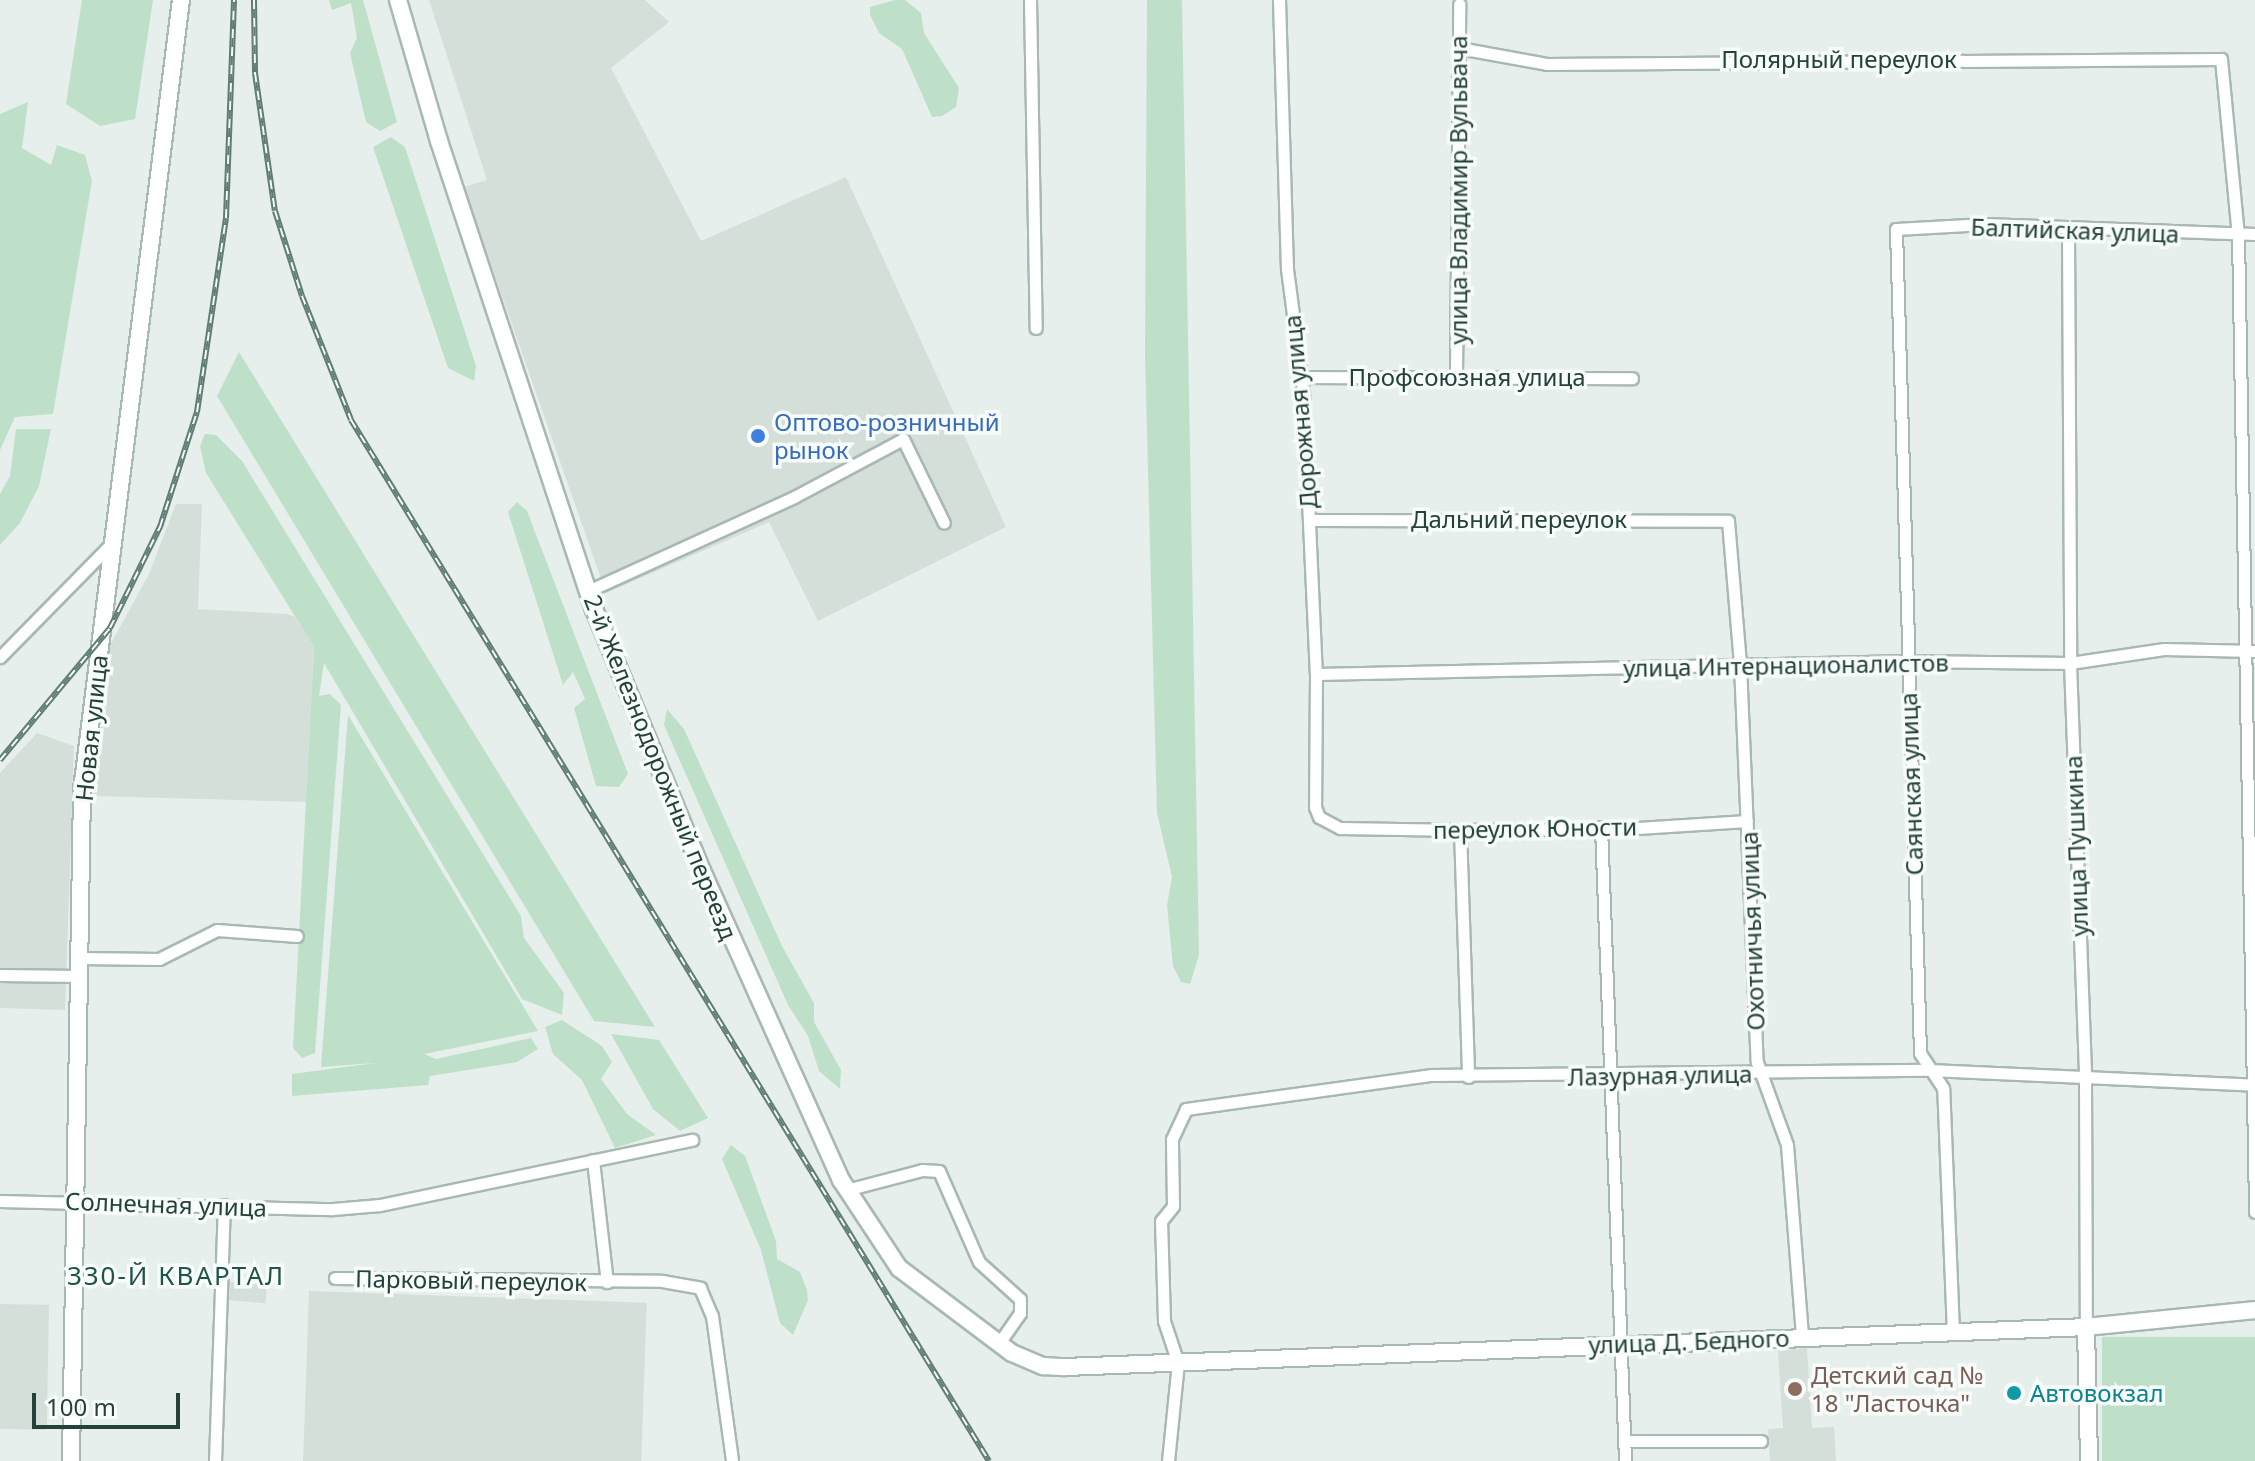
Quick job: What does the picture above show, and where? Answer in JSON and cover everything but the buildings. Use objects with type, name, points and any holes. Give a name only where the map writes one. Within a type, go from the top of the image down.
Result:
[{"type":"street","name":"Новая улица","points":[[71,1461],[82,790],[181,0]]},
{"type":"street","name":"2-й Железнодорожный переезд","points":[[398,0],[439,141],[588,591],[703,873],[846,1190],[899,1268],[999,1343],[1043,1366],[1122,1364]]},
{"type":"street","points":[[1030,0],[1036,328]]},
{"type":"street","name":"Дорожная улица","points":[[1279,0],[1287,269],[1302,377],[1316,674],[1315,807],[1325,822]]},
{"type":"street","name":"улица Владимир Вульвача","points":[[1456,377],[1459,4]]},
{"type":"street","name":"Полярный переулок","points":[[1459,48],[1547,64],[2221,59],[2238,234]]},
{"type":"street","name":"Балтийская улица","points":[[1896,229],[1985,224],[2068,231],[2255,234]]},
{"type":"street","name":"Саянская улица","points":[[1896,229],[1920,1053],[1943,1088],[1953,1332]]},
{"type":"street","name":"улица Пушкина","points":[[2068,231],[2070,663],[2085,1077],[2089,1461]]},
{"type":"street","points":[[2238,234],[2250,651],[2255,1212]]},
{"type":"street","name":"Профсоюзная улица","points":[[1302,377],[1632,378]]},
{"type":"street","points":[[588,591],[794,497],[903,439],[944,523]]},
{"type":"street","name":"Дальний переулок","points":[[1309,520],[1728,521]]},
{"type":"street","name":"Охотничья улица","points":[[1728,521],[1740,664],[1761,1074],[1787,1145],[1802,1337]]},
{"type":"street","points":[[0,657],[111,544]]},
{"type":"street","name":"улица Интернационалистов","points":[[1316,674],[1907,661],[2070,663],[2164,649],[2250,651]]},
{"type":"street","name":"переулок Юности","points":[[1325,822],[1340,828],[1460,830],[1747,821]]},
{"type":"street","points":[[1601,827],[1624,1343],[1625,1461]]},
{"type":"street","points":[[1460,830],[1468,1077]]},
{"type":"street","points":[[79,958],[159,959],[217,930],[297,936]]},
{"type":"street","points":[[0,975],[79,976]]},
{"type":"street","name":"Лазурная улица","points":[[1178,1363],[1164,1321],[1161,1221],[1173,1206],[1172,1139],[1186,1109],[1432,1075],[1610,1076],[1929,1070],[2253,1085]]},
{"type":"street","points":[[593,1160],[692,1140]]},
{"type":"street","name":"Солнечная улица","points":[[0,1201],[75,1200],[333,1209],[380,1205],[593,1160]]},
{"type":"street","name":"Парковый переулок","points":[[593,1160],[607,1282]]},
{"type":"street","points":[[846,1190],[922,1170],[939,1171],[979,1262],[1020,1299],[1020,1313],[999,1343]]},
{"type":"street","points":[[215,1461],[224,1205]]},
{"type":"street","name":"Парковый переулок","points":[[335,1278],[662,1281],[700,1288],[708,1298],[732,1461]]},
{"type":"street","name":"улица Д. Бедного","points":[[1122,1364],[2086,1327],[2255,1310]]},
{"type":"street","points":[[1168,1461],[1178,1363]]},
{"type":"street","points":[[1625,1441],[1761,1441]]},
{"type":"shaded area","name":"Оптово-розничный рынок","points":[[429,0],[645,0],[669,22],[611,68],[701,241],[846,177],[1006,527],[818,621],[769,522],[606,593],[464,187],[487,180]]},
{"type":"shaded area","points":[[176,504],[202,504],[198,609],[287,614],[295,617],[314,647],[306,802],[94,796],[108,649],[149,574]]},
{"type":"shaded area","points":[[37,733],[74,746],[65,1010],[0,1008],[0,773]]},
{"type":"shaded area","points":[[229,1282],[267,1285],[265,1303],[227,1300]]},
{"type":"shaded area","points":[[309,1291],[647,1303],[641,1461],[303,1461]]},
{"type":"shaded area","points":[[0,1304],[49,1305],[47,1430],[0,1429]]},
{"type":"shaded area","name":"Детский сад № 18 \"Ласточка\"","points":[[1807,1348],[1812,1428],[1834,1427],[1836,1461],[1770,1461],[1768,1429],[1783,1428],[1778,1351]]},
{"type":"green space","points":[[82,0],[153,0],[135,119],[100,126],[66,104]]},
{"type":"green space","points":[[329,0],[363,0],[397,122],[380,131],[366,122],[350,53],[357,38],[351,3],[332,10]]},
{"type":"green space","points":[[905,0],[921,13],[924,33],[959,88],[956,107],[942,116],[932,117],[902,49],[879,33],[870,15],[870,7]]},
{"type":"green space","points":[[1147,0],[1182,0],[1199,955],[1190,984],[1181,982],[1173,966],[1167,905],[1172,877],[1157,813],[1145,356]]},
{"type":"green space","points":[[28,102],[22,148],[51,165],[57,145],[85,155],[92,181],[53,414],[15,417],[0,450],[0,114]]},
{"type":"green space","points":[[391,137],[405,147],[476,366],[474,381],[448,368],[373,147]]},
{"type":"green space","points":[[239,352],[655,1027],[594,1021],[217,396]]},
{"type":"green space","points":[[16,429],[51,429],[39,486],[20,523],[0,545],[0,494],[10,476]]},
{"type":"green space","points":[[205,434],[216,435],[242,461],[521,916],[524,938],[564,993],[562,1015],[522,999],[324,663],[319,696],[330,694],[341,705],[315,1053],[302,1058],[293,1048],[314,647],[206,473],[200,446]]},
{"type":"green space","points":[[517,502],[527,511],[628,774],[619,787],[596,786],[574,708],[585,699],[573,672],[563,685],[508,512]]},
{"type":"green space","points":[[667,709],[684,729],[782,946],[814,1003],[814,1022],[841,1070],[840,1089],[819,1071],[808,1036],[788,1005],[664,725]]},
{"type":"green space","points":[[348,715],[538,1031],[424,1054],[436,1059],[531,1038],[538,1049],[517,1062],[430,1076],[428,1085],[292,1096],[292,1074],[375,1063],[321,1067]]},
{"type":"green space","points":[[562,1020],[602,1046],[612,1062],[601,1079],[627,1114],[656,1135],[615,1148],[582,1080],[553,1054],[545,1027]]},
{"type":"green space","points":[[611,1034],[659,1040],[708,1118],[680,1131],[653,1109]]},
{"type":"green space","points":[[731,1145],[745,1156],[776,1241],[777,1259],[800,1272],[807,1290],[808,1300],[793,1335],[780,1323],[761,1250],[722,1159]]},
{"type":"green space","points":[[2102,1337],[2255,1337],[2255,1461],[2102,1461]]},
{"type":"railway","points":[[0,760],[110,628],[160,527],[197,412],[226,218],[234,0]]},
{"type":"railway","points":[[254,0],[255,73],[275,211],[302,296],[351,420],[989,1461]]},
{"type":"place","name":"Оптово-розничный рынок","points":[[758,436]]},
{"type":"place","name":"Детский сад № 18 \"Ласточка\"","points":[[1795,1389]]},
{"type":"place","name":"Автовокзал","points":[[2014,1393]]},
{"type":"district","name":"330-Й КВАРТАЛ","points":[[176,1276]]}]
